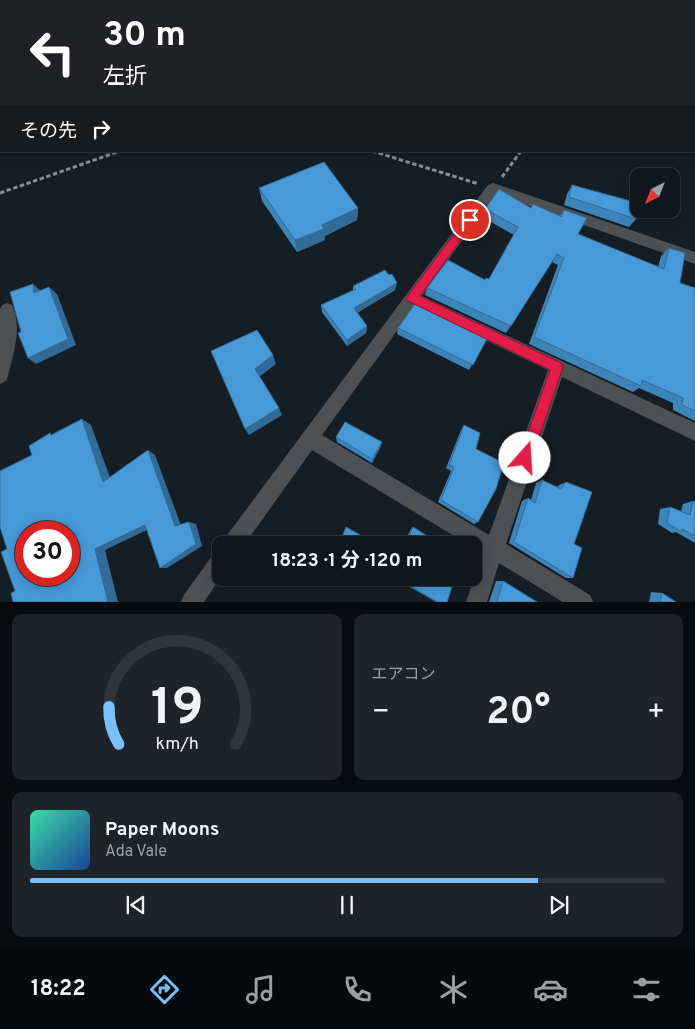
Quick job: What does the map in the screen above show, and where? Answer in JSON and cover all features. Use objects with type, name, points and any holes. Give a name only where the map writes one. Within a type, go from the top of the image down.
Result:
[{"type":"street","points":[[239,536],[494,188],[695,258]]},
{"type":"street","points":[[412,298],[695,432]]},
{"type":"street","points":[[0,376],[9,336],[7,310]]},
{"type":"street","points":[[476,602],[557,367]]},
{"type":"street","points":[[310,438],[583,602]]},
{"type":"street","points":[[191,602],[212,573]]},
{"type":"path","points":[[0,193],[117,152]]},
{"type":"path","points":[[375,152],[494,188],[520,152]]},
{"type":"building","points":[[324,162],[358,208],[322,225],[324,229],[295,240],[259,188]]},
{"type":"building","points":[[572,185],[630,201],[630,217],[569,197]]},
{"type":"building","points":[[499,189],[531,208],[533,204],[562,217],[564,210],[587,218],[578,234],[664,269],[669,248],[685,253],[680,283],[695,288],[695,411],[682,405],[683,398],[642,380],[641,386],[534,337],[564,258],[557,254],[511,326],[427,288],[448,260],[485,280],[486,278],[489,279],[518,227],[485,209]]},
{"type":"building","points":[[385,270],[389,275],[392,274],[397,283],[354,308],[367,326],[347,340],[321,305],[356,289],[353,286]]},
{"type":"building","points":[[33,284],[34,293],[49,287],[68,339],[28,358],[18,333],[21,332],[10,292]]},
{"type":"building","points":[[417,301],[489,335],[473,365],[398,328]]},
{"type":"building","points":[[257,330],[273,355],[255,369],[279,408],[245,429],[211,351]]},
{"type":"building","points":[[82,419],[103,482],[148,450],[175,526],[189,522],[196,544],[160,568],[145,525],[95,549],[108,602],[13,602],[11,593],[15,591],[1,552],[7,549],[0,527],[0,471],[32,455],[29,446],[50,433],[51,435]]},
{"type":"building","points":[[345,422],[382,442],[372,459],[336,437]]},
{"type":"building","points":[[464,425],[480,433],[476,449],[504,463],[496,489],[478,522],[441,500],[454,467],[449,465]]},
{"type":"building","points":[[542,480],[561,489],[566,482],[592,492],[574,544],[582,548],[573,578],[514,542],[528,498],[535,503]]},
{"type":"building","points":[[693,501],[695,502],[695,536],[682,529],[682,532],[667,523],[670,507],[690,515]]},
{"type":"building","points":[[346,527],[362,536],[342,536]]},
{"type":"building","points":[[413,527],[427,536],[409,536]]},
{"type":"building","points":[[503,581],[537,602],[497,602]]},
{"type":"building","points":[[410,586],[452,586],[447,602],[438,602]]},
{"type":"building","points":[[662,593],[676,602],[660,602]]},
{"type":"route","points":[[470,220],[412,298],[557,367],[525,458]]}]
